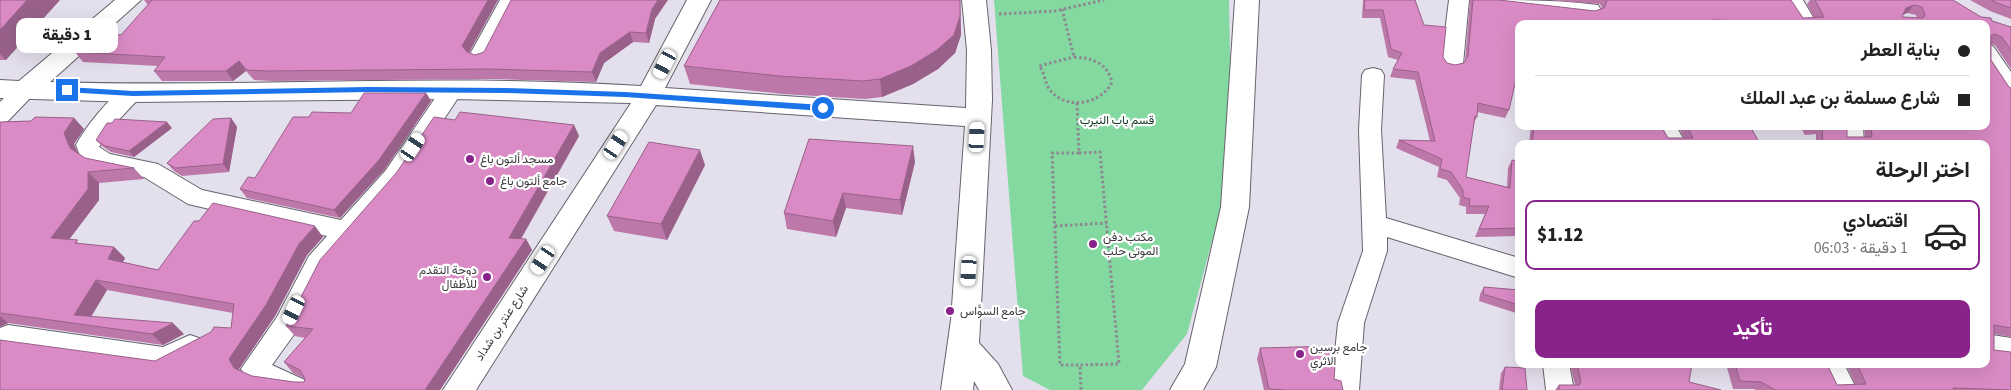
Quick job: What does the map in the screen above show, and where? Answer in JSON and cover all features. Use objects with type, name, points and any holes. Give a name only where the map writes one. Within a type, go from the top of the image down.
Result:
[{"type":"street","points":[[0,115],[27,88],[129,0]]},
{"type":"street","points":[[480,56],[510,0]]},
{"type":"street","name":"شارع عنتر بن شداد","points":[[459,390],[648,96],[699,0]]},
{"type":"street","points":[[1186,390],[1200,367],[1235,207],[1247,0]]},
{"type":"street","points":[[1452,64],[1459,0]]},
{"type":"street","points":[[1495,0],[1590,11]]},
{"type":"street","points":[[1794,0],[1805,20]]},
{"type":"street","points":[[957,390],[964,348],[978,118],[976,7]]},
{"type":"street","points":[[1990,57],[2011,89]]},
{"type":"street","points":[[1345,390],[1351,323],[1375,252],[1370,130],[1373,75]]},
{"type":"street","points":[[0,89],[27,88],[133,93],[452,90],[648,96],[978,118]]},
{"type":"street","points":[[299,390],[254,369],[286,325],[318,263],[344,230],[394,176],[452,90]]},
{"type":"street","points":[[133,93],[103,122],[87,145],[89,152],[104,161],[150,170],[196,198],[344,230]]},
{"type":"street","points":[[1374,224],[1515,267]]},
{"type":"street","points":[[0,341],[8,336],[166,359],[210,334]]},
{"type":"street","points":[[1990,346],[2011,349]]},
{"type":"street","points":[[964,348],[987,374],[996,390]]},
{"type":"street","points":[[1557,368],[1560,390]]},
{"type":"street","points":[[1833,368],[1843,390]]},
{"type":"path","points":[[976,7],[1062,10],[1104,0]]},
{"type":"path","points":[[1062,10],[1074,57]]},
{"type":"path","points":[[1074,57],[1096,60],[1111,74],[1112,82],[1108,92],[1101,98],[1077,103],[1056,97],[1049,91],[1045,83],[1045,73],[1039,66],[1050,66],[1063,58],[1074,57]]},
{"type":"path","points":[[1077,103],[1079,153]]},
{"type":"path","points":[[1052,152],[1100,152],[1107,223],[1119,364],[1060,365],[1052,152]]},
{"type":"path","points":[[1055,226],[1107,223]]},
{"type":"path","points":[[1080,365],[1081,390]]},
{"type":"green space","name":"قسم باب النيرب","points":[[994,0],[1229,0],[1232,167],[1187,334],[1142,390],[1050,390],[1023,376]]},
{"type":"building","points":[[0,0],[27,0],[0,30]]},
{"type":"building","points":[[152,0],[488,0],[462,46],[467,52],[475,55],[484,52],[511,0],[658,0],[652,9],[646,33],[630,32],[600,53],[592,72],[489,69],[266,71],[247,70],[239,61],[226,71],[154,71],[165,57],[75,52],[92,33],[121,35]]},
{"type":"building","points":[[720,0],[960,0],[960,16],[954,35],[937,50],[911,66],[880,79],[863,81],[779,76],[684,66]]},
{"type":"building","points":[[1365,0],[1415,0],[1424,25],[1446,27],[1443,57],[1447,63],[1455,65],[1464,63],[1468,56],[1473,0],[1499,0],[1595,11],[1604,8],[1606,0],[1791,0],[1803,18],[1824,17],[1815,0],[1953,0],[1981,17],[1991,18],[1992,21],[2011,27],[2011,50],[2002,37],[1994,34],[1991,36],[1991,60],[2011,88],[2011,328],[1994,325],[1994,350],[2011,352],[2011,390],[1953,388],[1954,390],[1775,390],[1761,382],[1740,381],[1736,368],[1829,368],[1837,385],[1866,384],[1859,368],[1990,368],[1990,140],[1823,140],[1822,130],[1847,130],[1847,137],[1872,137],[1871,130],[1990,130],[1990,20],[1515,20],[1515,84],[1509,110],[1478,103],[1466,177],[1510,188],[1512,160],[1515,161],[1515,228],[1479,229],[1489,206],[1469,206],[1470,199],[1463,197],[1463,190],[1451,172],[1440,169],[1442,159],[1399,140],[1435,141],[1418,72],[1393,69],[1402,53],[1391,49],[1383,10],[1364,10]],"holes":[[[1914,5],[1922,7],[1925,15],[1923,18],[1902,17],[1906,8]]]},
{"type":"building","points":[[1991,0],[2011,0],[2011,8],[1997,3]]},
{"type":"building","points":[[364,93],[426,93],[379,160],[334,210],[240,189],[248,177],[255,178],[293,117],[309,117],[312,112],[351,113]]},
{"type":"building","points":[[460,112],[574,125],[509,238],[526,239],[425,390],[0,390],[0,340],[155,361],[211,332],[214,327],[231,328],[234,304],[96,280],[74,315],[173,323],[152,334],[0,313],[0,122],[31,121],[35,117],[74,118],[64,133],[70,148],[85,158],[134,168],[88,172],[88,189],[51,238],[78,240],[75,243],[114,247],[108,259],[158,270],[194,221],[199,221],[213,203],[315,226],[299,244],[266,305],[229,359],[234,368],[252,376],[304,382],[305,379],[300,370],[284,362],[313,329],[286,326],[320,260],[397,172],[434,117],[455,120]]},
{"type":"building","points":[[231,118],[223,164],[175,168],[167,163],[213,119]]},
{"type":"building","points":[[115,119],[167,122],[129,151],[105,146],[96,140],[107,123],[112,123]]},
{"type":"building","points":[[1534,130],[1663,130],[1668,138],[1693,138],[1689,130],[1752,130],[1758,140],[1532,140]]},
{"type":"building","points":[[809,139],[913,146],[900,200],[843,193],[833,221],[784,213]]},
{"type":"building","points":[[649,142],[700,150],[661,224],[607,216]]},
{"type":"building","points":[[1484,287],[1515,290],[1515,304],[1483,294]]},
{"type":"building","points":[[1335,346],[1334,379],[1341,381],[1343,390],[1269,389],[1260,348]]},
{"type":"building","points":[[1505,367],[1525,368],[1527,390],[1502,390]]},
{"type":"building","points":[[1578,368],[1691,368],[1689,382],[1721,390],[1559,390],[1559,385],[1579,385],[1581,382]]},
{"type":"place","name":"مسجد ألتون باغ","points":[[470,159]]},
{"type":"place","name":"جامع ألتون باغ","points":[[490,181]]},
{"type":"place","name":"مكتب دفن الموتى حلب","points":[[1093,244]]},
{"type":"place","name":"دوحة التقدم للأطفال","points":[[487,277]]},
{"type":"place","name":"جامع السوَّاس","points":[[950,311]]},
{"type":"place","name":"جامع برسين الاثري","points":[[1300,354]]},
{"type":"route","points":[[67,90],[133,93],[368,90],[506,91],[605,95],[625,94],[823,108]]}]
